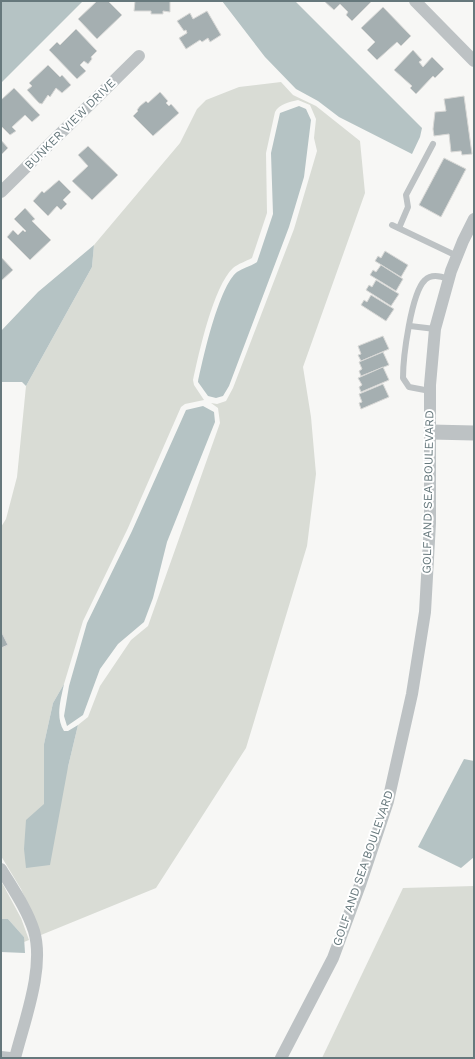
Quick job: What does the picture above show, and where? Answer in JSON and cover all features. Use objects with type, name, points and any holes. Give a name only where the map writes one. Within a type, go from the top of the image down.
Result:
[{"type":"street","points":[[415,1],[474,61]]},
{"type":"street","name":"BUNKER VIEW DRIVE","points":[[1,192],[140,56]]},
{"type":"street","name":"GOLF AND SEA BOULEVARD","points":[[281,1058],[332,958],[360,884],[388,800],[412,694],[424,612],[430,523],[430,391],[435,329],[448,279],[474,219]]},
{"type":"street","points":[[431,432],[474,433]]},
{"type":"street","points":[[1,869],[27,915],[34,932],[37,948],[35,978],[15,1058]]},
{"type":"street","points":[[1,1058],[10,1058]]},
{"type":"lane","points":[[399,228],[408,207],[406,195],[433,144]]},
{"type":"lane","points":[[392,225],[457,256]]},
{"type":"lane","points":[[430,391],[409,387],[403,378],[410,326],[417,294],[425,280],[436,276],[448,279]]},
{"type":"lane","points":[[410,326],[435,329]]},
{"type":"shaded area","points":[[1,1],[83,1],[1,83]]},
{"type":"shaded area","points":[[222,1],[295,1],[422,128],[420,137],[412,154],[339,117],[318,101],[296,89],[265,57]]},
{"type":"shaded area","points":[[281,82],[293,95],[316,106],[360,141],[365,193],[303,367],[311,417],[316,474],[307,546],[246,748],[156,888],[41,935],[21,889],[1,856],[1,527],[6,519],[17,477],[26,386],[92,267],[94,245],[180,143],[197,109],[206,100],[239,87]],"holes":[[[298,100],[310,105],[316,119],[314,138],[317,151],[294,229],[233,388],[226,401],[217,404],[211,403],[218,408],[220,423],[148,626],[131,640],[100,686],[88,717],[78,725],[68,767],[44,804],[44,744],[53,703],[64,684],[83,621],[128,528],[181,407],[185,404],[204,400],[194,385],[193,380],[213,305],[226,277],[233,268],[252,258],[267,213],[266,153],[275,112],[282,105]]]},
{"type":"shaded area","points":[[299,106],[306,109],[311,120],[304,177],[289,227],[229,386],[223,396],[216,398],[208,396],[198,382],[218,307],[230,280],[237,272],[257,262],[273,214],[271,153],[280,113]]},
{"type":"shaded area","points":[[94,245],[92,267],[26,386],[22,382],[1,382],[1,331],[38,292]]},
{"type":"shaded area","points":[[203,406],[214,412],[215,422],[167,542],[153,598],[144,622],[118,644],[100,669],[83,715],[67,726],[64,716],[69,686],[87,623],[132,531],[186,410]]},
{"type":"shaded area","points":[[64,684],[59,714],[61,726],[64,731],[68,731],[78,725],[68,767],[50,865],[26,868],[24,849],[26,820],[44,804],[44,744],[53,703]]},
{"type":"shaded area","points":[[464,759],[474,761],[474,857],[461,868],[418,847]]},
{"type":"shaded area","points":[[1,881],[21,918],[29,940],[24,942],[24,937],[8,919],[1,919]]},
{"type":"shaded area","points":[[474,886],[474,1058],[322,1058],[403,888]]},
{"type":"shaded area","points":[[1,919],[8,919],[24,937],[25,953],[1,952]]},
{"type":"building","points":[[97,1],[108,1],[122,15],[97,39],[78,19]]},
{"type":"building","points":[[135,1],[170,1],[170,12],[163,11],[163,14],[151,14],[151,11],[134,11]]},
{"type":"building","points":[[324,1],[372,1],[352,21],[346,15],[348,12],[340,4],[334,10]]},
{"type":"building","points":[[383,7],[411,36],[401,46],[397,42],[377,60],[367,50],[375,42],[361,28]]},
{"type":"building","points":[[207,11],[221,35],[210,42],[208,38],[202,42],[200,40],[186,49],[179,38],[187,33],[177,21],[190,13],[193,19]]},
{"type":"building","points":[[76,29],[97,51],[91,57],[92,59],[88,64],[84,61],[80,65],[86,71],[77,79],[49,50],[57,42],[60,45]]},
{"type":"building","points":[[413,50],[422,60],[419,62],[423,67],[432,57],[444,69],[435,78],[433,76],[416,94],[410,88],[412,86],[394,70]]},
{"type":"building","points":[[48,65],[60,77],[62,75],[71,85],[62,93],[56,88],[50,97],[48,95],[42,104],[39,103],[27,90],[32,86],[29,83]]},
{"type":"building","points":[[14,88],[40,115],[32,122],[25,115],[12,127],[16,131],[10,135],[1,126],[1,100]]},
{"type":"building","points":[[160,92],[168,101],[166,103],[169,106],[171,104],[179,113],[153,136],[133,116],[138,111],[137,110],[140,106],[146,101],[148,103]]},
{"type":"building","points":[[464,96],[472,154],[462,155],[461,151],[451,152],[449,134],[434,136],[433,129],[435,112],[446,111],[444,99]]},
{"type":"building","points":[[1,140],[8,148],[1,155]]},
{"type":"building","points":[[88,146],[118,175],[92,200],[72,181],[88,166],[78,155]]},
{"type":"building","points":[[444,158],[466,169],[441,217],[419,205]]},
{"type":"building","points":[[59,180],[71,192],[63,200],[67,204],[61,210],[57,206],[48,216],[33,201],[42,191],[44,193]]},
{"type":"building","points":[[25,208],[35,219],[32,221],[51,240],[30,260],[7,237],[13,230],[18,235],[23,230],[25,232],[26,231],[14,219]]},
{"type":"building","points":[[385,251],[408,265],[401,277],[375,261],[378,256],[381,258]]},
{"type":"building","points":[[1,257],[13,270],[1,281]]},
{"type":"building","points":[[381,265],[403,279],[396,291],[370,275],[373,270],[376,272]]},
{"type":"building","points":[[376,280],[399,294],[391,306],[366,290],[369,285],[372,287]]},
{"type":"building","points":[[371,295],[394,309],[386,321],[361,305],[364,300],[367,302]]},
{"type":"building","points":[[383,336],[389,349],[361,361],[358,355],[361,354],[358,346]]},
{"type":"building","points":[[383,352],[389,365],[361,376],[359,371],[362,369],[359,362]]},
{"type":"building","points":[[383,367],[389,380],[361,392],[359,387],[362,385],[358,378]]},
{"type":"building","points":[[383,384],[389,397],[361,409],[359,403],[362,402],[359,394]]},
{"type":"building","points":[[1,631],[8,645],[1,648]]}]
